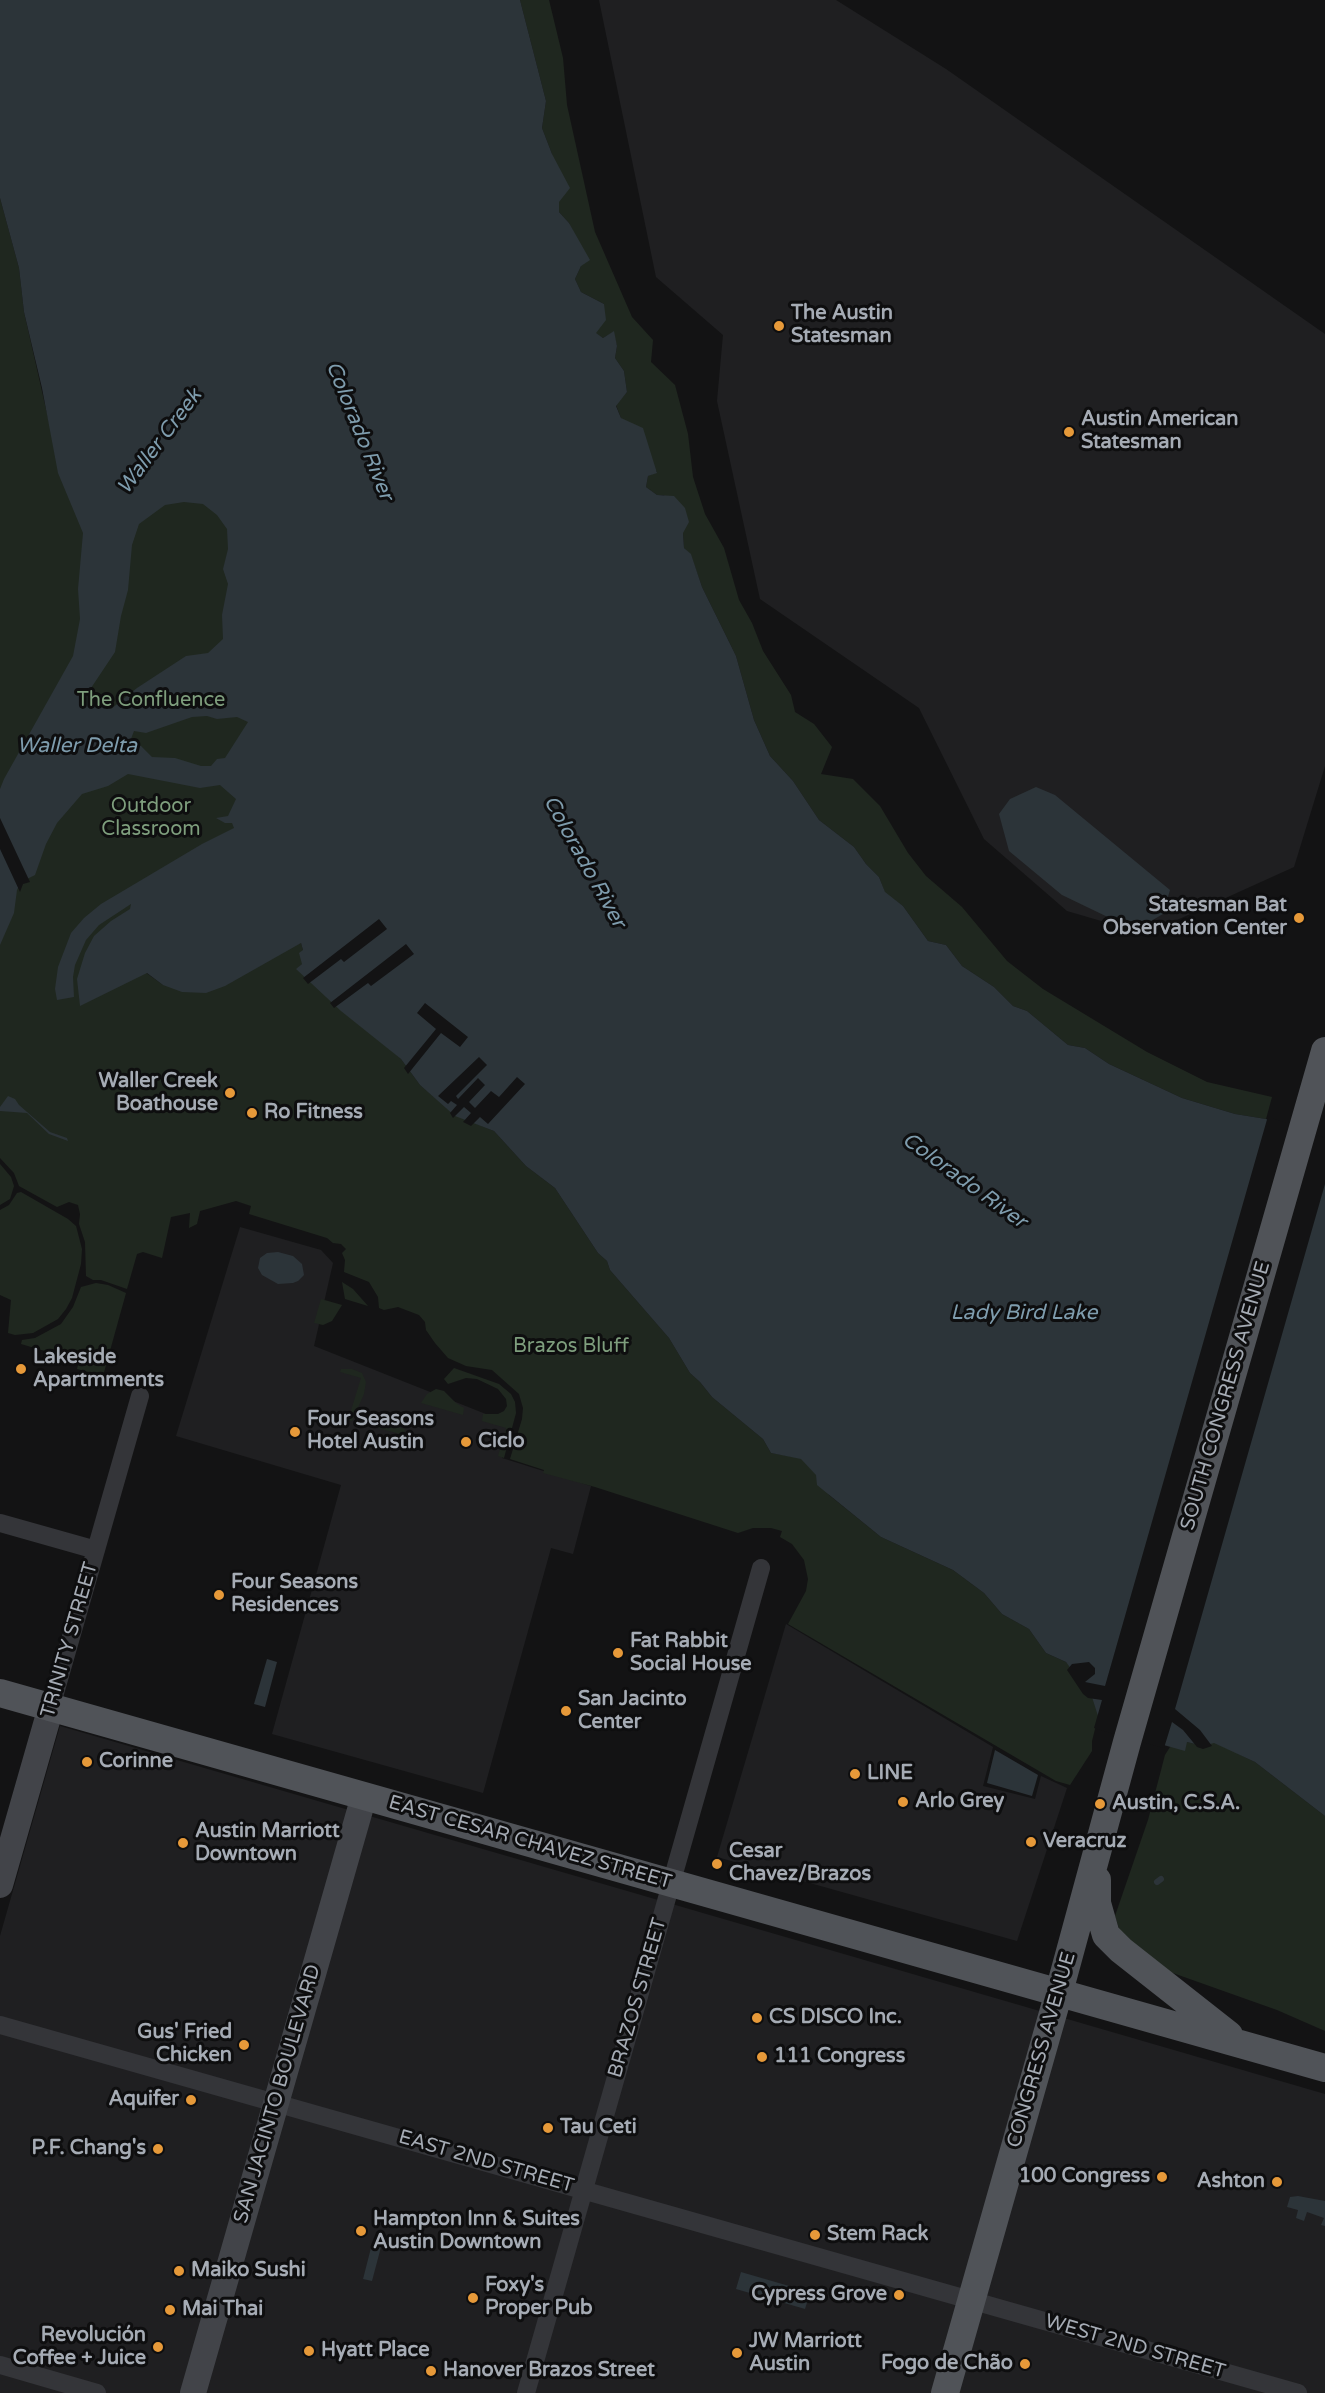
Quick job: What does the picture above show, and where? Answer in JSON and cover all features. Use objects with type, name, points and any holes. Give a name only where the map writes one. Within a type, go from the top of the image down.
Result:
[{"type":"main road","name":"SOUTH CONGRESS AVENUE","points":[[1127,1742],[1325,1051]]},
{"type":"main road","name":"EAST CESAR CHAVEZ STREET","points":[[0,1693],[1325,2068]]},
{"type":"main road","name":"TRINITY STREET","points":[[0,1885],[51,1707]]},
{"type":"main road","name":"CONGRESS AVENUE","points":[[945,2393],[1059,1992],[1127,1742]]},
{"type":"main road","name":"SAN JACINTO BOULEVARD","points":[[193,2393],[364,1796]]},
{"type":"main road","points":[[1096,1854],[1097,1904],[1106,1935],[1121,1950],[1239,2044]]},
{"type":"street","name":"TRINITY STREET","points":[[51,1707],[140,1396]]},
{"type":"street","points":[[0,1523],[96,1550]]},
{"type":"street","name":"BRAZOS STREET","points":[[526,2393],[761,1568]]},
{"type":"street","name":"EAST 2ND STREET","points":[[0,2025],[972,2300]]},
{"type":"street","name":"WEST 2ND STREET","points":[[972,2300],[1298,2393]]},
{"type":"street","points":[[0,2366],[97,2393]]},
{"type":"shaded area","points":[[599,0],[836,0],[946,69],[1325,334],[1325,766],[1294,867],[1146,934],[1067,911],[984,839],[919,708],[760,599],[717,401],[723,335],[656,277]]},
{"type":"shaded area","points":[[240,1227],[321,1250],[333,1263],[314,1346],[511,1424],[502,1458],[591,1486],[573,1554],[551,1548],[483,1793],[272,1734],[341,1485],[176,1436]]},
{"type":"shaded area","points":[[786,1624],[993,1747],[983,1786],[1035,1799],[1041,1776],[1067,1788],[1017,1941],[717,1857]]},
{"type":"shaded area","points":[[60,1726],[1325,2094],[1325,2393],[0,2393],[0,1936]]},
{"type":"green space","points":[[520,0],[549,0],[563,58],[567,105],[595,232],[632,317],[653,340],[651,362],[675,385],[688,434],[693,477],[705,514],[724,548],[739,600],[752,623],[763,651],[791,695],[795,712],[814,724],[832,747],[821,774],[853,779],[880,806],[908,853],[926,876],[962,907],[1007,961],[1043,989],[1147,1052],[1207,1082],[1272,1097],[1266,1119],[1235,1114],[1182,1098],[1109,1064],[1085,1048],[1068,1045],[1027,1011],[1013,1006],[994,987],[962,966],[946,945],[928,941],[903,906],[885,893],[879,877],[854,847],[819,820],[793,781],[770,756],[754,720],[736,656],[702,587],[691,555],[684,548],[683,533],[664,495],[657,495],[646,487],[648,476],[657,472],[621,418],[616,405],[627,392],[624,371],[615,358],[617,346],[613,332],[603,338],[595,333],[604,304],[581,292],[575,279],[581,266],[576,238],[569,223],[559,212],[552,154],[542,128],[546,101]]},
{"type":"green space","points":[[0,198],[19,268],[24,312],[53,440],[201,432],[336,749],[246,827],[122,909],[132,903],[145,972],[163,985],[301,943],[302,964],[297,969],[401,1059],[420,1085],[455,1115],[494,1131],[526,1166],[555,1188],[598,1253],[607,1261],[610,1270],[669,1338],[690,1373],[712,1397],[763,1439],[771,1453],[801,1458],[817,1475],[829,1495],[881,1537],[953,1570],[984,1593],[1002,1614],[1029,1629],[1046,1653],[1066,1662],[1103,1697],[1092,1741],[1092,1751],[1070,1785],[1056,1781],[788,1624],[806,1591],[808,1579],[804,1560],[792,1544],[780,1537],[782,1531],[771,1528],[753,1528],[738,1533],[595,1487],[543,1473],[544,1470],[510,1459],[522,1419],[523,1408],[519,1394],[492,1370],[466,1366],[448,1358],[426,1330],[425,1322],[419,1315],[398,1307],[384,1310],[379,1308],[378,1297],[369,1282],[344,1272],[345,1260],[342,1253],[346,1249],[341,1244],[249,1214],[251,1206],[236,1201],[200,1211],[197,1224],[189,1228],[190,1213],[171,1217],[162,1258],[143,1252],[137,1254],[127,1289],[86,1276],[85,1242],[79,1224],[78,1205],[69,1202],[57,1207],[19,1186],[14,1173],[0,1158]]},
{"type":"green space","points":[[0,1164],[11,1177],[14,1186],[10,1199],[0,1205]]},
{"type":"green space","points":[[21,1192],[76,1226],[82,1249],[81,1264],[72,1298],[66,1309],[58,1319],[33,1333],[15,1335],[8,1333],[11,1300],[0,1295],[0,1210],[9,1205],[17,1193]]},
{"type":"green space","points":[[342,1282],[353,1289],[368,1306],[345,1299]]},
{"type":"green space","points":[[96,1283],[108,1285],[126,1293],[103,1376],[77,1369],[79,1361],[21,1344],[22,1340],[35,1338],[61,1324],[73,1307],[81,1287]]},
{"type":"green space","points":[[321,1299],[342,1305],[332,1321],[323,1325],[314,1323]]},
{"type":"green space","points":[[454,1368],[499,1384],[511,1394],[515,1402],[516,1413],[504,1458],[498,1456],[506,1428],[482,1421],[483,1414],[498,1414],[504,1411],[507,1406],[506,1399],[498,1389],[477,1379],[466,1378],[448,1384],[444,1379]]},
{"type":"green space","points":[[341,1369],[352,1369],[362,1373],[366,1382],[364,1394],[352,1421],[348,1420],[361,1378],[340,1372]]},
{"type":"green space","points":[[436,1389],[444,1391],[464,1408],[463,1415],[421,1403],[427,1394]]},
{"type":"green space","points":[[361,1416],[385,1417],[394,1426],[405,1429],[404,1435],[359,1423]]},
{"type":"green space","points":[[1187,1742],[1203,1746],[1214,1742],[1255,1762],[1325,1816],[1325,2031],[1277,2010],[1170,1972],[1122,1938],[1115,1916],[1148,1820],[1165,1755],[1170,1747]]},
{"type":"water","name":"Lady Bird Lake","points":[[0,0],[520,0],[546,101],[542,128],[552,154],[570,188],[559,202],[559,212],[569,223],[590,260],[581,266],[575,279],[581,292],[604,304],[606,320],[596,333],[603,338],[614,331],[617,346],[615,358],[624,371],[627,392],[616,406],[621,418],[643,428],[657,473],[648,476],[646,487],[657,495],[674,496],[685,508],[689,522],[683,533],[684,548],[691,554],[702,587],[736,656],[754,720],[770,756],[793,781],[819,820],[854,847],[879,877],[885,892],[903,906],[928,941],[946,945],[962,966],[994,987],[1013,1006],[1027,1011],[1068,1045],[1085,1048],[1109,1064],[1182,1098],[1235,1114],[1266,1119],[1325,1141],[1325,1816],[1255,1762],[1214,1743],[1203,1746],[1187,1742],[1185,1751],[1096,1726],[1098,1716],[1092,1697],[1066,1662],[1046,1653],[1029,1629],[1002,1614],[984,1593],[953,1570],[881,1537],[817,1485],[816,1475],[801,1459],[771,1453],[763,1439],[712,1397],[690,1373],[669,1338],[610,1270],[607,1261],[598,1253],[555,1188],[526,1166],[494,1131],[455,1116],[420,1085],[401,1059],[341,1011],[296,969],[302,964],[299,953],[303,950],[301,943],[225,986],[206,993],[182,992],[163,985],[147,973],[80,1006],[77,979],[85,953],[94,936],[111,921],[130,909],[131,904],[99,925],[86,940],[75,965],[74,997],[57,1000],[55,989],[58,967],[71,933],[84,918],[101,904],[202,844],[234,828],[232,823],[225,823],[216,818],[228,816],[236,799],[220,785],[200,788],[128,774],[108,786],[82,794],[57,823],[46,844],[35,875],[21,882],[17,890],[14,913],[0,945],[0,789],[73,656],[80,619],[78,589],[83,533],[58,473],[42,388],[24,312],[19,268],[0,198]],"holes":[[[184,502],[203,504],[217,515],[227,529],[228,549],[223,569],[228,584],[222,615],[223,639],[208,653],[186,656],[137,688],[111,709],[94,702],[91,688],[115,652],[128,590],[132,545],[139,524],[165,505]],[[207,716],[217,719],[237,717],[248,722],[225,758],[217,759],[211,766],[201,766],[175,758],[152,757],[141,746],[129,744],[134,731],[146,733],[192,717]]]},
{"type":"water","points":[[1036,787],[1055,795],[1170,890],[1163,914],[1151,921],[1116,921],[1062,895],[1009,851],[999,814],[1010,799]]},
{"type":"water","points":[[8,1096],[15,1099],[50,1132],[67,1138],[68,1141],[49,1134],[27,1113],[0,1111],[0,1107]]},
{"type":"water","points":[[278,1252],[293,1256],[302,1264],[304,1275],[298,1281],[278,1284],[262,1275],[258,1268],[260,1258],[267,1253]]},
{"type":"water","points":[[267,1659],[277,1662],[265,1707],[254,1704]]},
{"type":"water","points":[[995,1750],[1038,1775],[1032,1796],[987,1783]]},
{"type":"water","points":[[1298,2196],[1325,2201],[1325,2226],[1321,2225],[1324,2218],[1307,2212],[1304,2221],[1296,2218],[1298,2210],[1287,2207],[1290,2197]]},
{"type":"water","points":[[372,2244],[381,2247],[372,2281],[363,2279]]},
{"type":"water","points":[[741,2272],[796,2288],[796,2292],[809,2296],[805,2309],[736,2289]]},
{"type":"pier","points":[[0,818],[30,882],[23,884],[20,892],[0,849]]},
{"type":"pier","points":[[379,919],[387,929],[344,962],[341,959],[308,984],[303,978]]},
{"type":"pier","points":[[406,944],[414,954],[371,986],[368,983],[334,1008],[330,1003]]},
{"type":"pier","points":[[425,1003],[468,1037],[460,1047],[441,1033],[408,1074],[404,1068],[436,1029],[417,1013]]},
{"type":"pier","points":[[479,1057],[487,1065],[456,1096],[458,1099],[478,1078],[485,1085],[469,1102],[475,1108],[491,1091],[499,1097],[517,1077],[525,1084],[488,1124],[480,1117],[471,1126],[463,1122],[471,1113],[464,1107],[453,1118],[450,1113],[457,1105],[451,1101],[448,1104],[438,1096]]},
{"type":"pier","points":[[1268,1116],[1325,1138],[1325,1184],[1175,1709],[1200,1730],[1212,1746],[1203,1749],[1197,1747],[1183,1730],[1172,1722],[1164,1748],[1094,1728],[1102,1700],[1088,1698],[1083,1694],[1067,1670],[1072,1664],[1089,1662],[1095,1668],[1095,1674],[1085,1682],[1105,1686]]},
{"type":"waterway","points":[[1157,1882],[1161,1879]]},
{"type":"place","name":"The Austin Statesman","points":[[779,326]]},
{"type":"place","name":"Austin American Statesman","points":[[1069,432]]},
{"type":"place","name":"Statesman Bat Observation Center","points":[[1299,918]]},
{"type":"place","name":"Waller Creek Boathouse","points":[[230,1093]]},
{"type":"place","name":"Ro Fitness","points":[[252,1113]]},
{"type":"place","name":"Lakeside Apartmments","points":[[21,1369]]},
{"type":"place","name":"Four Seasons Hotel Austin","points":[[295,1432]]},
{"type":"place","name":"Ciclo","points":[[466,1442]]},
{"type":"place","name":"Four Seasons Residences","points":[[219,1595]]},
{"type":"place","name":"Fat Rabbit Social House","points":[[618,1653]]},
{"type":"place","name":"San Jacinto Center","points":[[566,1711]]},
{"type":"place","name":"Corinne","points":[[87,1762]]},
{"type":"place","name":"LINE","points":[[855,1774]]},
{"type":"place","name":"Arlo Grey","points":[[903,1802]]},
{"type":"place","name":"Austin, C.S.A.","points":[[1100,1804]]},
{"type":"place","name":"Veracruz","points":[[1031,1842]]},
{"type":"place","name":"Austin Marriott Downtown","points":[[183,1843]]},
{"type":"place","name":"Cesar Chavez/Brazos","points":[[717,1864]]},
{"type":"place","name":"CS DISCO Inc.","points":[[757,2018]]},
{"type":"place","name":"Gus' Fried Chicken","points":[[244,2045]]},
{"type":"place","name":"111 Congress","points":[[762,2057]]},
{"type":"place","name":"Aquifer","points":[[191,2100]]},
{"type":"place","name":"Tau Ceti","points":[[548,2128]]},
{"type":"place","name":"P.F. Chang's","points":[[158,2149]]},
{"type":"place","name":"100 Congress","points":[[1162,2177]]},
{"type":"place","name":"Ashton","points":[[1277,2182]]},
{"type":"place","name":"Hampton Inn & Suites Austin Downtown","points":[[361,2231]]},
{"type":"place","name":"Stem Rack","points":[[815,2235]]},
{"type":"place","name":"Maiko Sushi","points":[[179,2271]]},
{"type":"place","name":"Cypress Grove","points":[[899,2295]]},
{"type":"place","name":"Foxy's Proper Pub","points":[[473,2298]]},
{"type":"place","name":"Mai Thai","points":[[170,2310]]},
{"type":"place","name":"Revolución Coffee + Juice","points":[[158,2347]]},
{"type":"place","name":"Hyatt Place","points":[[309,2351]]},
{"type":"place","name":"JW Marriott Austin","points":[[737,2353]]},
{"type":"place","name":"Fogo de Chão","points":[[1025,2364]]},
{"type":"place","name":"Hanover Brazos Street","points":[[431,2371]]},
{"type":"water label","name":"Colorado River","points":[[359,431]]},
{"type":"water label","name":"Waller Creek","points":[[160,442]]},
{"type":"water label","name":"Waller Delta","points":[[77,746]]},
{"type":"water label","name":"Colorado River","points":[[584,862]]},
{"type":"water label","name":"Colorado River","points":[[964,1181]]},
{"type":"park label","name":"The Confluence","points":[[151,701]]},
{"type":"park label","name":"Outdoor Classroom","points":[[151,818]]},
{"type":"park label","name":"Brazos Bluff","points":[[571,1347]]}]
